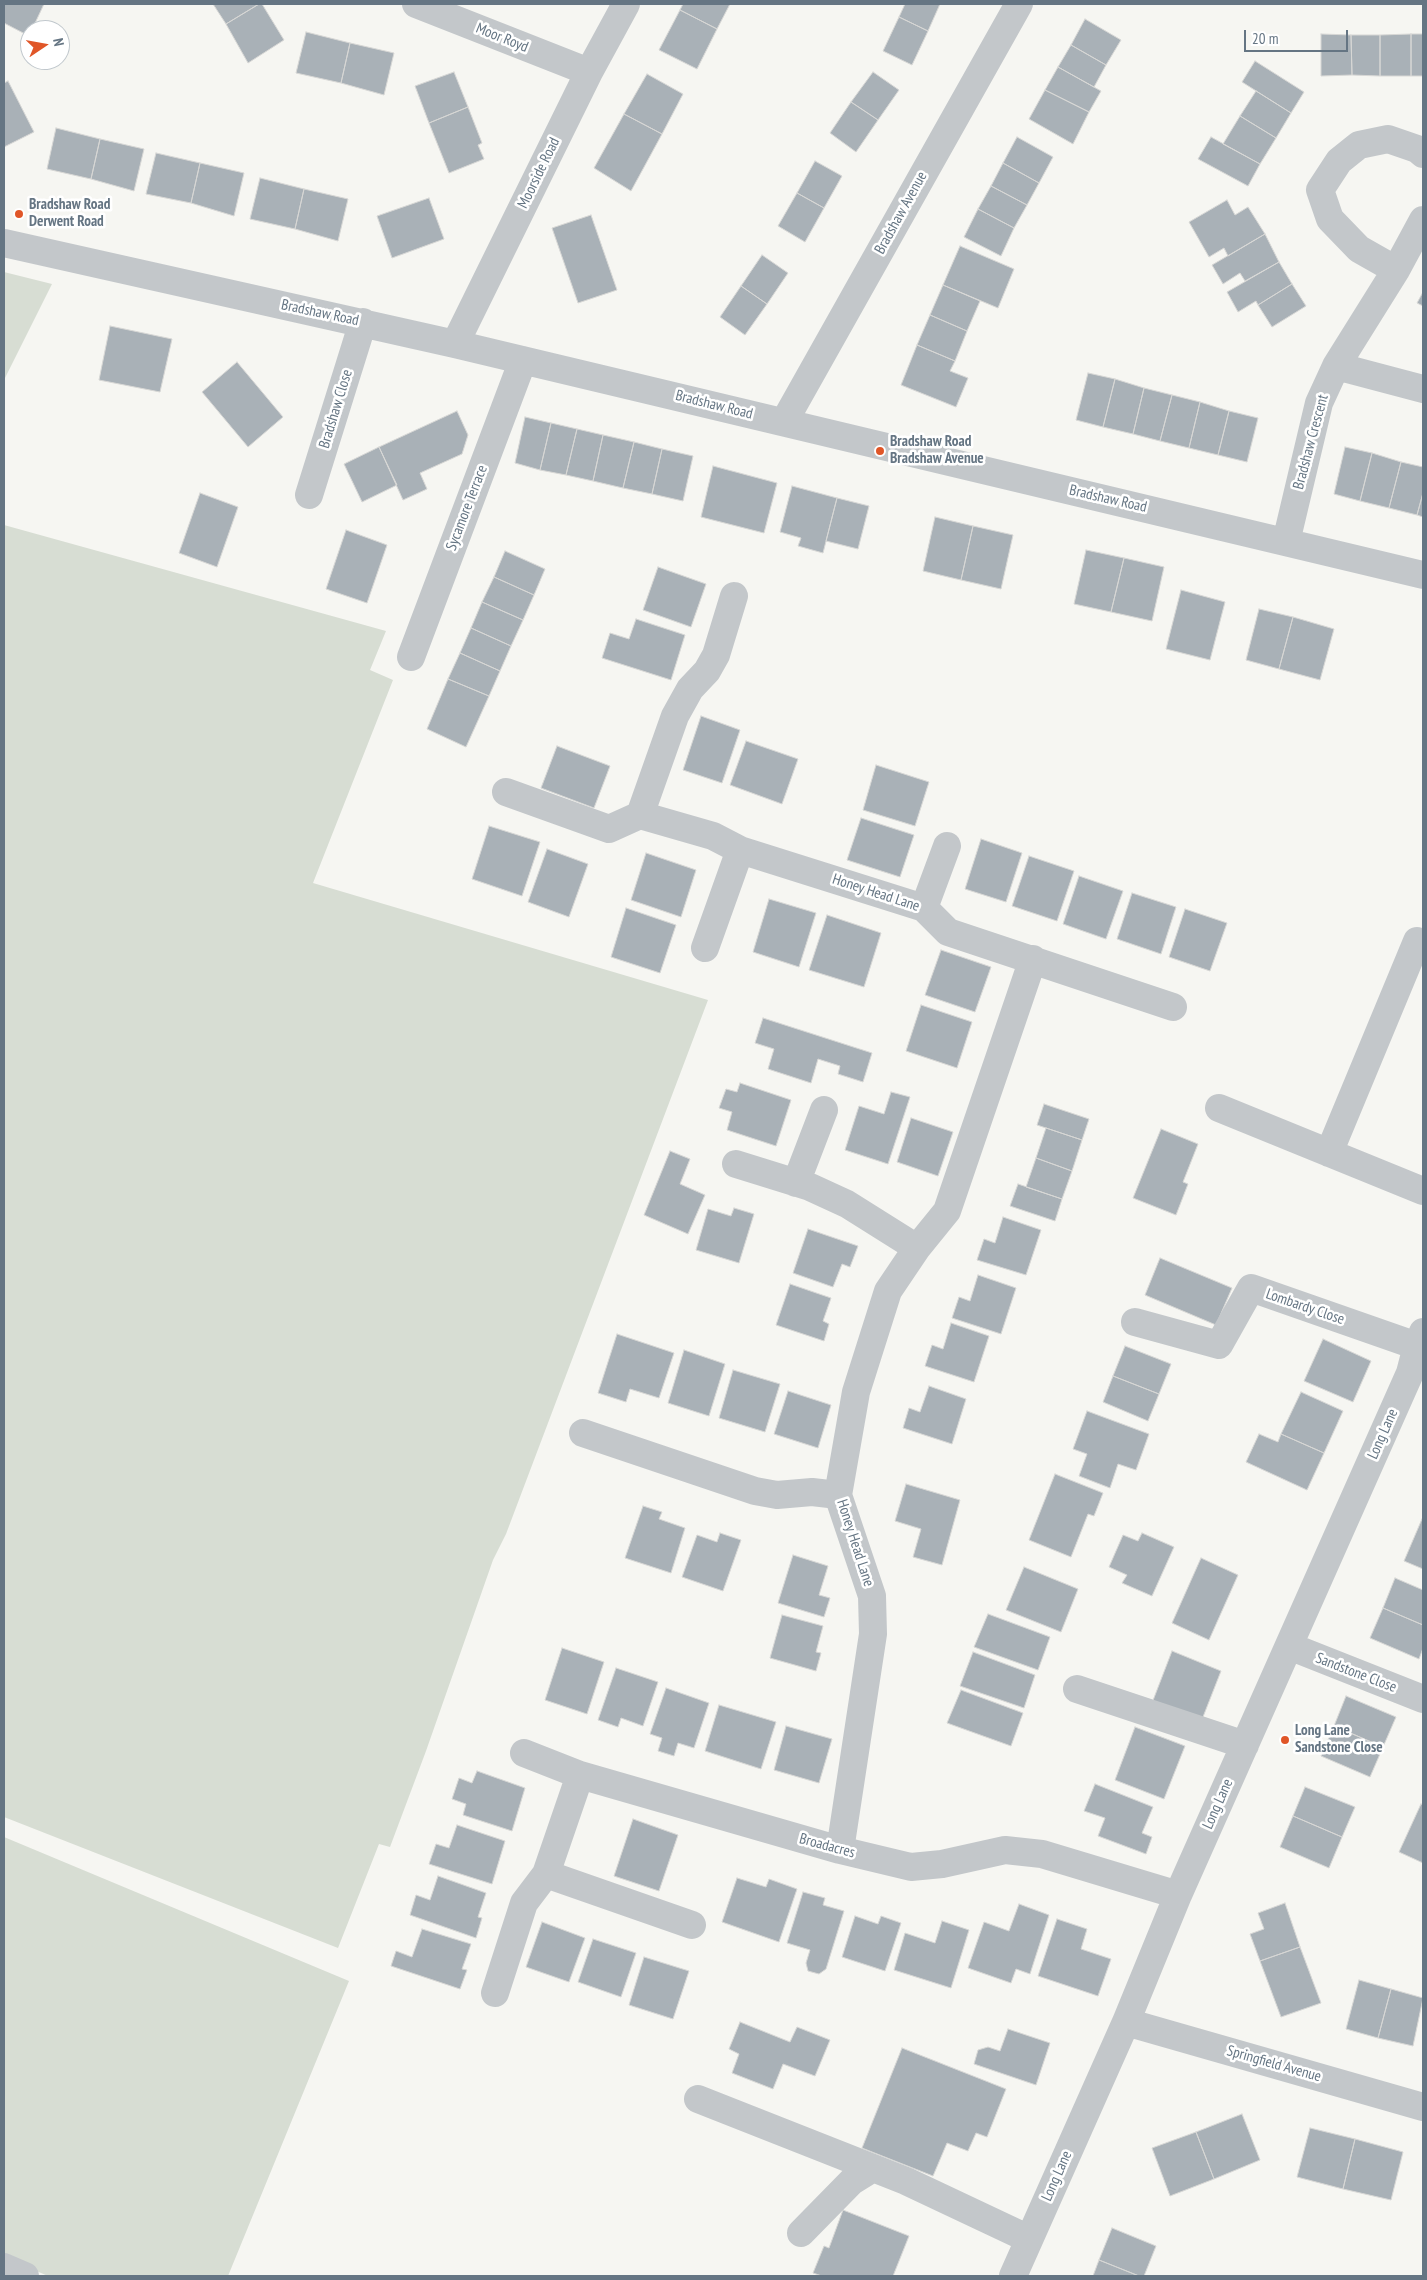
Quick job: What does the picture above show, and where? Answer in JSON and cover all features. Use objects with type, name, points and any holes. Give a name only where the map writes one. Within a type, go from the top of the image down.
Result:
[{"type":"street","name":"Moor Royd","points":[[416,4],[589,72]]},
{"type":"street","name":"Moorside Road","points":[[455,344],[589,72],[626,4]]},
{"type":"street","name":"Bradshaw Avenue","points":[[784,422],[1019,4]]},
{"type":"street","points":[[1396,270],[1358,249],[1330,219],[1320,190],[1339,161],[1359,145],[1388,139],[1416,149],[1423,154]]},
{"type":"street","name":"Bradshaw Crescent","points":[[1286,542],[1319,403],[1336,366],[1396,270],[1423,220]]},
{"type":"street","name":"Bradshaw Road","points":[[4,243],[363,322],[1423,575]]},
{"type":"street","name":"Bradshaw Close","points":[[309,495],[363,322]]},
{"type":"street","name":"Sycamore Terrace","points":[[411,657],[523,360]]},
{"type":"street","points":[[1336,366],[1423,389]]},
{"type":"street","points":[[506,792],[610,829],[640,815],[675,716],[690,689],[707,670],[716,655],[734,596]]},
{"type":"street","name":"Honey Head Lane","points":[[640,815],[713,836],[740,850],[924,908],[948,932],[1173,1007]]},
{"type":"street","points":[[924,908],[947,846]]},
{"type":"street","points":[[705,948],[740,850]]},
{"type":"street","points":[[1329,1153],[1417,941]]},
{"type":"street","name":"Honey Head Lane","points":[[840,1850],[874,1634],[872,1596],[838,1495],[856,1392],[888,1291],[947,1211],[1033,959]]},
{"type":"street","points":[[1219,1108],[1423,1191]]},
{"type":"street","points":[[796,1182],[824,1110]]},
{"type":"street","points":[[736,1164],[810,1187],[847,1204],[918,1248]]},
{"type":"street","name":"Lombardy Close","points":[[1136,1322],[1218,1345],[1251,1288],[1420,1339]]},
{"type":"street","name":"Long Lane","points":[[1013,2276],[1126,2022],[1178,1895],[1289,1646],[1417,1376],[1420,1339]]},
{"type":"street","points":[[583,1433],[755,1491],[777,1495],[812,1492],[838,1495]]},
{"type":"street","name":"Sandstone Close","points":[[1289,1646],[1423,1699]]},
{"type":"street","points":[[1077,1689],[1245,1745]]},
{"type":"street","name":"Broadacres","points":[[524,1753],[580,1775],[840,1850],[911,1867],[942,1864],[1005,1850],[1042,1854],[1178,1895]]},
{"type":"street","points":[[494,1993],[524,1903],[546,1874],[580,1775]]},
{"type":"street","points":[[546,1874],[692,1925]]},
{"type":"street","name":"Springfield Avenue","points":[[1126,2022],[1423,2107]]},
{"type":"street","points":[[698,2099],[906,2181],[1029,2239]]},
{"type":"street","points":[[801,2233],[852,2181],[873,2168]]},
{"type":"street","points":[[4,2267],[25,2276]]},
{"type":"shaded area","points":[[4,272],[52,284],[4,380]]},
{"type":"shaded area","points":[[4,525],[386,631],[370,670],[393,680],[313,883],[708,1000],[506,1534],[493,1560],[390,1847],[379,1844],[338,1948],[4,1817]]},
{"type":"shaded area","points":[[4,1837],[349,1981],[228,2276],[48,2276],[4,2257]]},
{"type":"building","points":[[4,4],[44,4],[36,20],[20,20],[20,31],[4,23]]},
{"type":"building","points":[[213,4],[259,4],[226,24]]},
{"type":"building","points":[[262,4],[284,40],[248,63],[226,24]]},
{"type":"building","points":[[683,4],[730,4],[717,29],[680,10]]},
{"type":"building","points":[[905,4],[940,4],[928,31],[899,17]]},
{"type":"building","points":[[680,10],[717,29],[697,69],[659,50]]},
{"type":"building","points":[[899,17],[928,31],[912,65],[883,51]]},
{"type":"building","points":[[1085,19],[1121,40],[1106,65],[1071,45]]},
{"type":"building","points":[[306,32],[350,43],[341,83],[296,73]]},
{"type":"building","points":[[1321,34],[1351,35],[1352,75],[1321,76]]},
{"type":"building","points":[[1411,34],[1411,76],[1380,76],[1380,35]]},
{"type":"building","points":[[1411,34],[1423,34],[1423,76],[1411,76]]},
{"type":"building","points":[[1351,35],[1380,35],[1380,76],[1352,75]]},
{"type":"building","points":[[350,43],[394,53],[384,95],[341,83]]},
{"type":"building","points":[[1071,45],[1106,65],[1094,87],[1058,67]]},
{"type":"building","points":[[1255,61],[1304,92],[1291,113],[1242,82]]},
{"type":"building","points":[[1058,67],[1101,91],[1089,112],[1045,90]]},
{"type":"building","points":[[454,72],[468,107],[429,123],[415,86]]},
{"type":"building","points":[[873,72],[899,90],[878,120],[851,102]]},
{"type":"building","points":[[647,74],[683,94],[662,134],[624,114]]},
{"type":"building","points":[[8,81],[34,132],[4,147],[4,83]]},
{"type":"building","points":[[1045,90],[1089,112],[1073,144],[1029,119]]},
{"type":"building","points":[[1256,91],[1291,113],[1276,138],[1240,116]]},
{"type":"building","points":[[851,102],[878,120],[856,152],[830,133]]},
{"type":"building","points":[[468,107],[482,143],[478,145],[484,159],[449,173],[429,123]]},
{"type":"building","points":[[624,114],[662,134],[631,191],[594,168]]},
{"type":"building","points":[[1240,116],[1276,138],[1260,164],[1223,144]]},
{"type":"building","points":[[56,128],[100,139],[91,179],[47,169]]},
{"type":"building","points":[[1017,137],[1053,157],[1039,183],[1003,163]]},
{"type":"building","points":[[1211,137],[1260,164],[1248,186],[1198,159]]},
{"type":"building","points":[[100,139],[144,149],[134,191],[91,179]]},
{"type":"building","points":[[156,153],[200,163],[191,203],[146,194]]},
{"type":"building","points":[[815,161],[842,176],[824,208],[797,193]]},
{"type":"building","points":[[200,163],[244,173],[234,216],[191,203]]},
{"type":"building","points":[[1003,163],[1039,183],[1027,205],[991,186]]},
{"type":"building","points":[[260,178],[304,189],[295,229],[250,219]]},
{"type":"building","points":[[991,186],[1027,205],[1014,228],[978,209]]},
{"type":"building","points":[[304,189],[348,199],[338,241],[295,229]]},
{"type":"building","points":[[797,193],[824,208],[805,242],[778,226]]},
{"type":"building","points":[[429,198],[444,239],[392,258],[377,216]]},
{"type":"building","points":[[1227,200],[1235,215],[1248,207],[1265,234],[1228,256],[1224,248],[1209,257],[1189,222]]},
{"type":"building","points":[[978,209],[1014,228],[1001,256],[964,237]]},
{"type":"building","points":[[591,215],[617,290],[578,303],[552,228]]},
{"type":"building","points":[[1265,234],[1279,262],[1245,281],[1240,273],[1223,284],[1212,265]]},
{"type":"building","points":[[960,246],[1014,269],[998,308],[943,285]]},
{"type":"building","points":[[762,255],[788,273],[767,304],[741,286]]},
{"type":"building","points":[[1279,262],[1292,284],[1258,305],[1256,301],[1238,312],[1227,292]]},
{"type":"building","points":[[1292,284],[1306,306],[1272,327],[1258,305]]},
{"type":"building","points":[[943,285],[980,301],[967,331],[930,315]]},
{"type":"building","points":[[741,286],[767,304],[745,335],[720,317]]},
{"type":"building","points":[[1423,292],[1423,306],[1417,303]]},
{"type":"building","points":[[930,315],[967,331],[955,361],[917,345]]},
{"type":"building","points":[[110,326],[172,339],[160,392],[99,380]]},
{"type":"building","points":[[917,345],[955,361],[950,371],[968,378],[956,407],[901,385]]},
{"type":"building","points":[[237,362],[283,417],[248,447],[202,392]]},
{"type":"building","points":[[1088,373],[1115,379],[1103,427],[1076,420]]},
{"type":"building","points":[[1115,379],[1144,388],[1133,434],[1103,427]]},
{"type":"building","points":[[1144,388],[1172,395],[1160,441],[1133,434]]},
{"type":"building","points":[[1172,395],[1200,402],[1189,448],[1160,441]]},
{"type":"building","points":[[1200,402],[1229,411],[1218,455],[1189,448]]},
{"type":"building","points":[[457,411],[468,435],[462,454],[420,473],[427,489],[403,500],[379,447]]},
{"type":"building","points":[[1229,411],[1258,418],[1247,462],[1218,455]]},
{"type":"building","points":[[525,417],[551,423],[540,470],[515,463]]},
{"type":"building","points":[[551,423],[577,429],[566,475],[540,470]]},
{"type":"building","points":[[577,429],[603,435],[593,481],[566,475]]},
{"type":"building","points":[[603,435],[634,442],[623,488],[593,481]]},
{"type":"building","points":[[634,442],[662,449],[652,494],[623,488]]},
{"type":"building","points":[[379,447],[397,485],[362,502],[344,464]]},
{"type":"building","points":[[1345,447],[1372,453],[1360,501],[1334,494]]},
{"type":"building","points":[[662,449],[693,456],[683,501],[652,494]]},
{"type":"building","points":[[1372,453],[1401,462],[1389,508],[1360,501]]},
{"type":"building","points":[[1401,462],[1423,467],[1423,493],[1417,515],[1389,508]]},
{"type":"building","points":[[713,466],[777,483],[764,533],[701,517]]},
{"type":"building","points":[[792,486],[837,498],[823,553],[798,546],[801,538],[780,532]]},
{"type":"building","points":[[200,493],[238,507],[217,567],[179,553]]},
{"type":"building","points":[[1423,493],[1423,517],[1417,515]]},
{"type":"building","points":[[837,498],[869,506],[858,549],[826,541]]},
{"type":"building","points":[[935,517],[973,526],[961,580],[923,571]]},
{"type":"building","points":[[973,526],[1013,535],[1001,589],[961,580]]},
{"type":"building","points":[[346,530],[387,545],[367,603],[326,589]]},
{"type":"building","points":[[1086,550],[1124,558],[1111,612],[1074,604]]},
{"type":"building","points":[[505,551],[545,569],[534,595],[494,577]]},
{"type":"building","points":[[1124,558],[1164,567],[1152,621],[1111,612]]},
{"type":"building","points":[[658,567],[706,584],[691,627],[643,610]]},
{"type":"building","points":[[494,577],[534,595],[523,620],[482,602]]},
{"type":"building","points":[[1181,590],[1225,602],[1210,660],[1166,649]]},
{"type":"building","points":[[482,602],[523,620],[511,646],[471,628]]},
{"type":"building","points":[[1259,609],[1293,617],[1279,669],[1246,660]]},
{"type":"building","points":[[1293,617],[1334,629],[1320,680],[1279,669]]},
{"type":"building","points":[[636,619],[685,635],[671,680],[602,658],[610,633],[629,639]]},
{"type":"building","points":[[471,628],[511,646],[500,671],[460,653]]},
{"type":"building","points":[[460,653],[500,671],[489,696],[448,679]]},
{"type":"building","points":[[448,679],[489,696],[466,747],[427,729]]},
{"type":"building","points":[[701,716],[740,730],[722,783],[683,770]]},
{"type":"building","points":[[746,741],[798,759],[782,804],[730,785]]},
{"type":"building","points":[[557,746],[610,766],[594,808],[541,788]]},
{"type":"building","points":[[876,765],[929,782],[915,826],[863,810]]},
{"type":"building","points":[[861,818],[914,835],[900,877],[847,860]]},
{"type":"building","points":[[489,826],[540,842],[522,896],[472,879]]},
{"type":"building","points":[[981,839],[1022,853],[1006,902],[965,889]]},
{"type":"building","points":[[547,849],[588,864],[569,917],[528,902]]},
{"type":"building","points":[[646,853],[696,870],[681,917],[631,900]]},
{"type":"building","points":[[1029,856],[1074,871],[1057,921],[1012,906]]},
{"type":"building","points":[[1079,876],[1123,891],[1106,939],[1063,924]]},
{"type":"building","points":[[1132,893],[1176,907],[1161,954],[1117,939]]},
{"type":"building","points":[[769,899],[816,913],[799,967],[753,952]]},
{"type":"building","points":[[626,908],[676,925],[660,973],[611,957]]},
{"type":"building","points":[[1185,909],[1227,923],[1210,971],[1169,957]]},
{"type":"building","points":[[827,915],[881,933],[864,987],[809,970]]},
{"type":"building","points":[[941,950],[991,967],[975,1012],[925,995]]},
{"type":"building","points":[[921,1005],[972,1022],[957,1068],[906,1051]]},
{"type":"building","points":[[763,1018],[872,1053],[863,1082],[838,1074],[840,1066],[818,1059],[811,1083],[768,1069],[774,1049],[755,1043]]},
{"type":"building","points":[[740,1083],[791,1100],[776,1146],[727,1130],[732,1112],[719,1108],[726,1089],[737,1092]]},
{"type":"building","points":[[891,1092],[910,1097],[888,1164],[845,1150],[859,1106],[884,1114]]},
{"type":"building","points":[[1044,1104],[1089,1119],[1082,1140],[1037,1125]]},
{"type":"building","points":[[911,1118],[953,1132],[938,1176],[897,1162]]},
{"type":"building","points":[[1046,1128],[1082,1140],[1072,1171],[1036,1158]]},
{"type":"building","points":[[1161,1129],[1198,1144],[1183,1182],[1188,1184],[1176,1215],[1133,1198]]},
{"type":"building","points":[[670,1151],[690,1159],[680,1184],[705,1195],[688,1234],[644,1215]]},
{"type":"building","points":[[1036,1158],[1072,1171],[1062,1199],[1026,1187]]},
{"type":"building","points":[[1018,1184],[1062,1199],[1055,1221],[1010,1206]]},
{"type":"building","points":[[734,1208],[754,1214],[739,1263],[696,1250],[708,1209],[731,1216]]},
{"type":"building","points":[[1003,1217],[1041,1230],[1026,1275],[977,1260],[984,1239],[995,1243]]},
{"type":"building","points":[[808,1229],[858,1246],[850,1267],[842,1264],[833,1287],[793,1273]]},
{"type":"building","points":[[1160,1258],[1232,1288],[1216,1325],[1145,1295]]},
{"type":"building","points":[[978,1275],[1016,1288],[1001,1334],[952,1318],[959,1297],[970,1301]]},
{"type":"building","points":[[790,1284],[831,1298],[823,1321],[829,1324],[824,1341],[776,1325]]},
{"type":"building","points":[[951,1323],[989,1336],[974,1382],[925,1366],[932,1345],[943,1349]]},
{"type":"building","points":[[617,1334],[674,1353],[659,1398],[630,1389],[626,1402],[598,1393]]},
{"type":"building","points":[[1323,1339],[1371,1361],[1353,1402],[1304,1381]]},
{"type":"building","points":[[1125,1346],[1171,1364],[1159,1394],[1113,1376]]},
{"type":"building","points":[[684,1350],[725,1364],[709,1416],[668,1403]]},
{"type":"building","points":[[733,1370],[780,1384],[765,1432],[719,1418]]},
{"type":"building","points":[[1113,1376],[1159,1394],[1148,1421],[1103,1402]]},
{"type":"building","points":[[929,1386],[966,1399],[952,1444],[903,1428],[909,1408],[920,1412]]},
{"type":"building","points":[[788,1391],[831,1405],[818,1448],[774,1434]]},
{"type":"building","points":[[1301,1392],[1343,1411],[1324,1453],[1281,1434]]},
{"type":"building","points":[[1087,1411],[1149,1434],[1136,1470],[1118,1464],[1110,1488],[1079,1476],[1087,1454],[1073,1449]]},
{"type":"building","points":[[1259,1434],[1278,1442],[1281,1434],[1324,1453],[1307,1490],[1246,1462]]},
{"type":"building","points":[[1055,1474],[1103,1493],[1094,1516],[1088,1514],[1071,1557],[1029,1540]]},
{"type":"building","points":[[906,1484],[960,1500],[942,1565],[913,1557],[921,1529],[895,1521]]},
{"type":"building","points":[[643,1506],[662,1512],[659,1519],[685,1528],[671,1573],[625,1558]]},
{"type":"building","points":[[1423,1519],[1423,1569],[1404,1561]]},
{"type":"building","points":[[720,1533],[741,1540],[723,1591],[682,1577],[697,1535],[717,1542]]},
{"type":"building","points":[[1142,1533],[1174,1547],[1152,1596],[1122,1583],[1127,1575],[1109,1567],[1123,1535],[1138,1541]]},
{"type":"building","points":[[793,1555],[828,1566],[819,1595],[830,1598],[824,1617],[778,1603]]},
{"type":"building","points":[[1201,1558],[1238,1575],[1209,1640],[1172,1623]]},
{"type":"building","points":[[1024,1567],[1078,1589],[1061,1632],[1006,1610]]},
{"type":"building","points":[[1395,1578],[1423,1590],[1423,1625],[1383,1608]]},
{"type":"building","points":[[1383,1608],[1423,1625],[1423,1648],[1419,1659],[1370,1638]]},
{"type":"building","points":[[988,1614],[1050,1637],[1038,1670],[974,1647]]},
{"type":"building","points":[[782,1615],[823,1626],[816,1652],[821,1653],[816,1671],[770,1658]]},
{"type":"building","points":[[562,1648],[604,1662],[587,1714],[545,1700]]},
{"type":"building","points":[[1172,1651],[1221,1671],[1201,1722],[1152,1703]]},
{"type":"building","points":[[973,1652],[1035,1675],[1024,1708],[960,1686]]},
{"type":"building","points":[[616,1668],[658,1682],[643,1726],[621,1718],[618,1727],[598,1720]]},
{"type":"building","points":[[666,1688],[709,1703],[694,1748],[678,1743],[674,1756],[658,1751],[662,1738],[650,1734]]},
{"type":"building","points":[[961,1690],[1023,1713],[1011,1746],[947,1723]]},
{"type":"building","points":[[1346,1696],[1396,1717],[1383,1747],[1334,1726]]},
{"type":"building","points":[[719,1705],[776,1722],[761,1769],[705,1751]]},
{"type":"building","points":[[786,1726],[832,1739],[819,1783],[774,1770]]},
{"type":"building","points":[[1334,1726],[1383,1747],[1370,1777],[1321,1756]]},
{"type":"building","points":[[1135,1727],[1185,1746],[1164,1799],[1115,1780]]},
{"type":"building","points":[[477,1771],[525,1788],[512,1831],[463,1815],[466,1804],[452,1799],[459,1778],[472,1783]]},
{"type":"building","points":[[1095,1784],[1153,1807],[1142,1833],[1152,1837],[1146,1854],[1098,1836],[1105,1818],[1084,1811]]},
{"type":"building","points":[[1305,1787],[1355,1807],[1342,1837],[1293,1816]]},
{"type":"building","points":[[1421,1804],[1423,1805],[1423,1863],[1399,1852]]},
{"type":"building","points":[[1293,1816],[1342,1837],[1329,1868],[1280,1847]]},
{"type":"building","points":[[633,1819],[678,1835],[659,1891],[614,1876]]},
{"type":"building","points":[[457,1825],[505,1841],[492,1884],[429,1864],[436,1844],[449,1848]]},
{"type":"building","points":[[438,1876],[486,1893],[478,1917],[482,1918],[476,1938],[410,1915],[416,1895],[430,1900]]},
{"type":"building","points":[[737,1878],[766,1887],[769,1879],[797,1889],[779,1942],[722,1922]]},
{"type":"building","points":[[803,1892],[825,1898],[823,1905],[844,1911],[826,1969],[819,1974],[808,1971],[806,1963],[810,1950],[787,1943]]},
{"type":"building","points":[[1285,1903],[1300,1947],[1260,1961],[1250,1934],[1264,1929],[1258,1913]]},
{"type":"building","points":[[1019,1904],[1049,1915],[1030,1974],[1016,1969],[1011,1983],[968,1968],[984,1922],[1009,1931]]},
{"type":"building","points":[[855,1916],[878,1924],[881,1916],[901,1923],[885,1971],[842,1957]]},
{"type":"building","points":[[1057,1919],[1087,1929],[1081,1949],[1111,1959],[1098,1996],[1038,1976]]},
{"type":"building","points":[[942,1921],[969,1930],[951,1988],[894,1970],[905,1933],[935,1943]]},
{"type":"building","points":[[542,1922],[585,1938],[569,1982],[526,1967]]},
{"type":"building","points":[[422,1929],[471,1944],[462,1969],[467,1970],[460,1989],[391,1966],[396,1951],[412,1957]]},
{"type":"building","points":[[593,1939],[636,1953],[621,1997],[578,1982]]},
{"type":"building","points":[[1300,1947],[1321,2003],[1281,2017],[1260,1961]]},
{"type":"building","points":[[644,1957],[689,1971],[673,2019],[629,2005]]},
{"type":"building","points":[[1359,1980],[1391,1989],[1378,2038],[1346,2029]]},
{"type":"building","points":[[1391,1989],[1423,1998],[1413,2046],[1378,2038]]},
{"type":"building","points":[[740,2022],[790,2042],[797,2027],[830,2040],[815,2076],[783,2064],[773,2089],[732,2073],[739,2054],[729,2049]]},
{"type":"building","points":[[1008,2029],[1050,2043],[1036,2085],[974,2064],[978,2050],[988,2047],[1000,2051]]},
{"type":"building","points":[[902,2048],[1006,2089],[987,2137],[976,2133],[968,2151],[947,2143],[933,2176],[862,2148]]},
{"type":"building","points":[[1242,2114],[1260,2160],[1214,2179],[1196,2132]]},
{"type":"building","points":[[1310,2128],[1355,2139],[1343,2189],[1297,2177]]},
{"type":"building","points":[[1196,2132],[1214,2179],[1170,2196],[1152,2148]]},
{"type":"building","points":[[1355,2139],[1403,2152],[1391,2200],[1343,2189]]},
{"type":"building","points":[[843,2210],[909,2236],[893,2276],[822,2276],[813,2273],[824,2246],[829,2248]]},
{"type":"building","points":[[1112,2228],[1156,2246],[1144,2276],[1139,2276],[1099,2260]]},
{"type":"building","points":[[1099,2260],[1139,2276],[1093,2276]]},
{"type":"place","name":"Bradshaw Road Derwent Road","points":[[19,214]]},
{"type":"place","name":"Bradshaw Road Bradshaw Avenue","points":[[880,451]]},
{"type":"place","name":"Long Lane Sandstone Close","points":[[1285,1740]]}]
